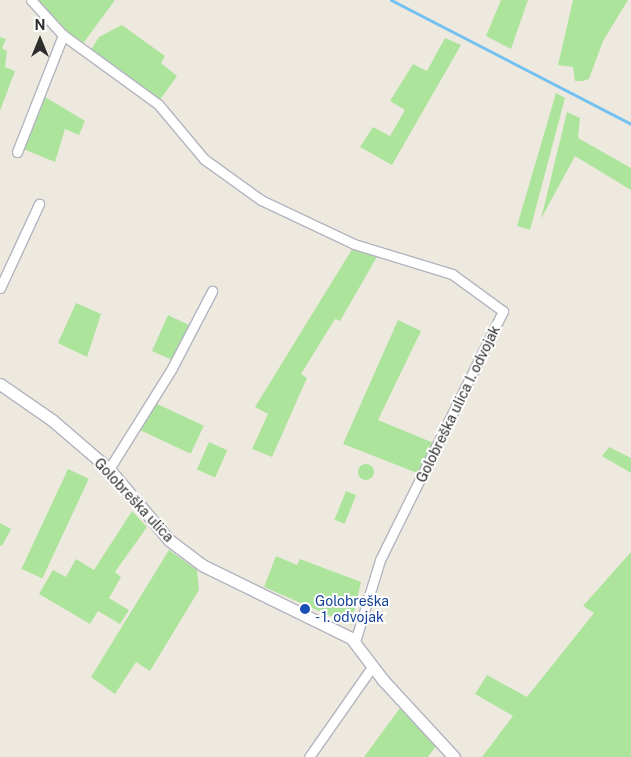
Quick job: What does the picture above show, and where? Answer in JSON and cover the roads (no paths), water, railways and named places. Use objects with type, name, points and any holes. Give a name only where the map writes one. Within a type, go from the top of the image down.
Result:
[{"type":"street","name":"Golobreška ulica I. odvojak","points":[[31,0],[63,35],[158,104],[204,159],[262,200],[354,244],[452,274],[503,312],[380,560],[355,642]]},
{"type":"street","points":[[17,152],[63,35]]},
{"type":"street","points":[[0,288],[39,204]]},
{"type":"street","points":[[109,469],[172,368],[212,291]]},
{"type":"street","name":"Golobreška ulica","points":[[0,384],[52,420],[109,469],[169,540],[202,565],[355,642],[372,667],[454,757]]},
{"type":"street","points":[[309,757],[372,667]]},
{"type":"waterway","points":[[391,0],[631,124]]},
{"type":"place","name":"Golobreška - 1. odvojak","points":[[305,609]]}]
